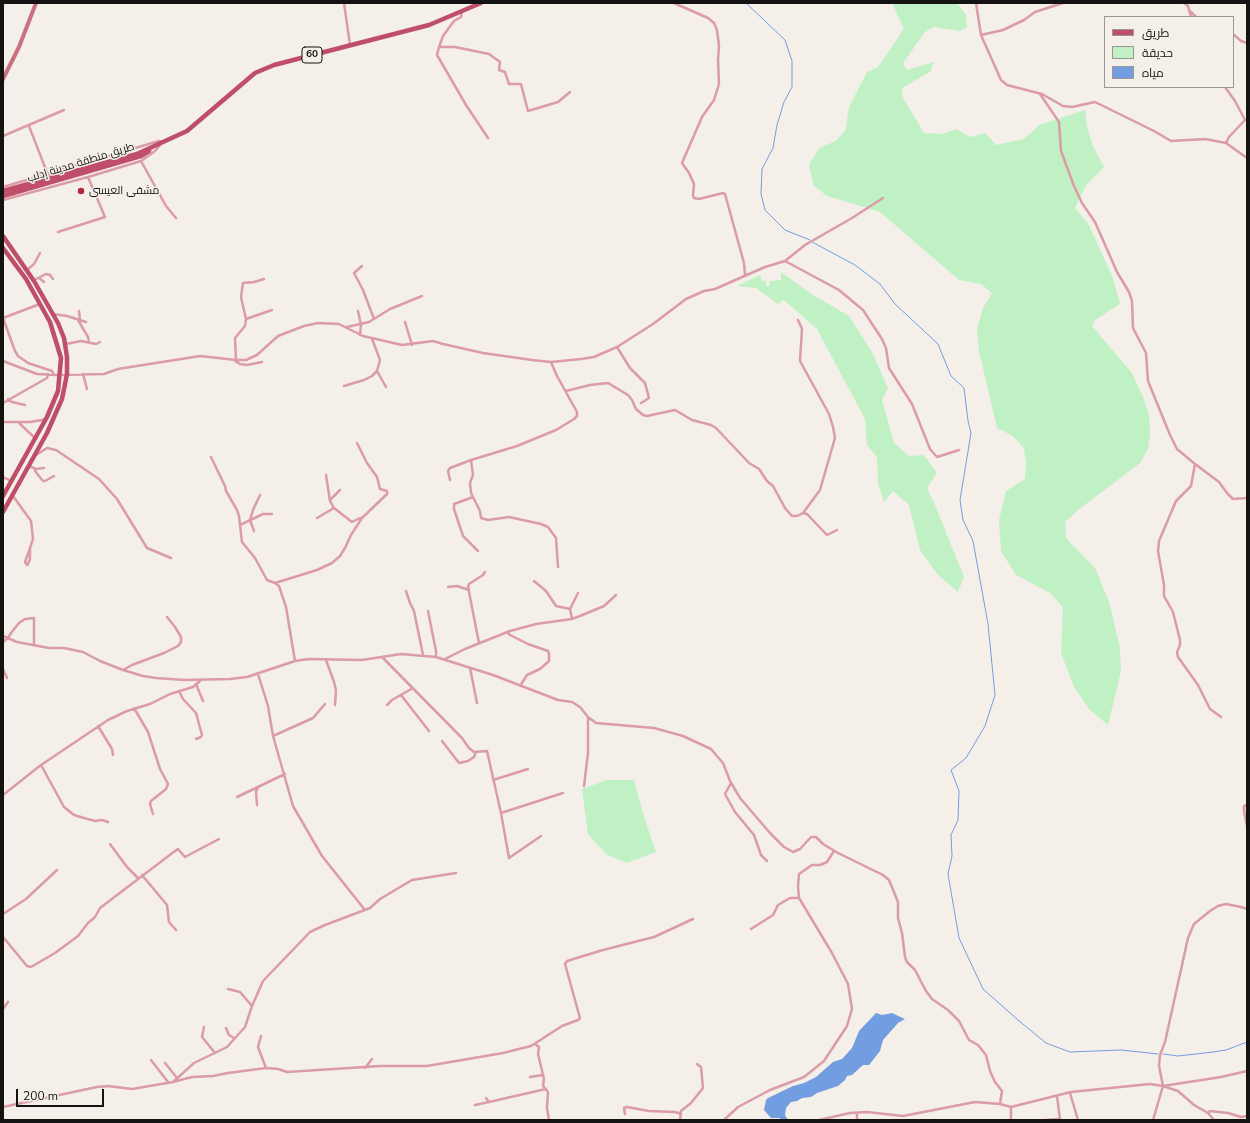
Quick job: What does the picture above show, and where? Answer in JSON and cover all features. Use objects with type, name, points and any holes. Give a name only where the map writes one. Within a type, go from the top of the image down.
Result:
[{"type":"main road","name":"طريق منطقة مدينة إدلب","points":[[3,191],[136,154],[187,131],[255,73],[274,65],[429,25],[481,3]]},
{"type":"main road","name":"طريق منطقة مدينة إدلب","points":[[3,196],[141,156],[163,142]]},
{"type":"main road","points":[[3,236],[27,270],[53,314],[62,333],[67,357],[67,374],[62,399],[47,434],[3,512]]},
{"type":"main road","points":[[3,248],[26,279],[41,304],[50,322],[61,358],[58,391],[36,439],[3,496]]},
{"type":"street","points":[[3,78],[19,47],[36,3]]},
{"type":"street","points":[[344,3],[350,45]]},
{"type":"street","points":[[674,3],[708,18],[714,23],[717,30],[719,46],[719,84],[714,100],[702,117],[682,163],[694,184],[694,198],[723,193],[725,194],[744,263],[745,275]]},
{"type":"street","points":[[976,3],[981,35],[1001,80],[1007,85],[1040,94],[1063,106],[1072,107],[1095,102],[1172,141],[1205,139],[1226,143],[1247,158]]},
{"type":"street","points":[[981,35],[1003,30],[1024,20],[1034,12],[1063,3]]},
{"type":"street","points":[[1184,3],[1188,6],[1191,16]]},
{"type":"street","points":[[462,11],[461,17],[454,21],[443,36],[437,55],[466,105],[488,138]]},
{"type":"street","points":[[1190,12],[1195,16]]},
{"type":"street","points":[[1234,35],[1241,41],[1247,43]]},
{"type":"street","points":[[439,47],[455,47],[489,54],[500,62],[499,70],[505,72],[509,84],[521,84],[528,111],[558,102],[570,92]]},
{"type":"street","points":[[1225,88],[1235,101],[1245,120],[1226,143]]},
{"type":"street","points":[[1040,94],[1059,122],[1061,151],[1082,204],[1095,222],[1117,272],[1129,292],[1132,301],[1133,328],[1146,353],[1148,381],[1177,448],[1219,482],[1233,499],[1247,498]]},
{"type":"street","points":[[3,136],[64,110]]},
{"type":"street","points":[[28,126],[48,175]]},
{"type":"street","points":[[3,187],[48,175],[159,141],[163,142]]},
{"type":"street","points":[[3,200],[88,177],[141,160],[155,151],[163,142]]},
{"type":"street","points":[[141,160],[166,206],[176,218]]},
{"type":"street","points":[[58,232],[105,217],[88,177]]},
{"type":"street","points":[[3,361],[37,374],[60,375],[104,374],[118,369],[200,356],[246,360],[257,356],[278,336],[304,326],[318,323],[331,323],[347,327],[360,335],[402,345],[412,345],[433,341],[483,353],[551,362],[594,357],[616,347],[653,324],[686,299],[704,291],[715,289],[765,267],[785,261],[813,239],[852,218],[883,198]]},
{"type":"street","points":[[27,270],[34,264],[40,253]]},
{"type":"street","points":[[785,261],[839,290],[863,310],[882,339],[886,348],[889,368],[912,404],[930,449],[937,457],[959,450]]},
{"type":"street","points":[[362,266],[354,273],[363,290],[374,319]]},
{"type":"street","points":[[34,281],[48,274],[53,279]]},
{"type":"street","points":[[39,278],[44,282]]},
{"type":"street","points":[[235,360],[235,338],[245,326],[246,320],[241,297],[243,283],[254,282],[264,278]]},
{"type":"street","points":[[347,327],[369,322],[390,309],[422,296]]},
{"type":"street","points":[[41,304],[3,318],[18,356],[28,363],[51,370],[54,375]]},
{"type":"street","points":[[246,320],[272,310]]},
{"type":"street","points":[[79,311],[78,320],[88,337],[89,342]]},
{"type":"street","points":[[358,311],[361,325],[360,335]]},
{"type":"street","points":[[53,314],[63,315],[86,322]]},
{"type":"street","points":[[566,391],[590,385],[608,383],[628,395],[636,409],[643,415],[647,416],[675,410],[692,420],[712,425],[749,464],[759,469],[767,481],[774,486],[785,508],[792,516],[797,516],[803,513],[820,490],[834,438],[833,426],[829,414],[800,361],[802,329],[798,320]]},
{"type":"street","points":[[405,322],[412,345]]},
{"type":"street","points":[[344,386],[364,380],[372,376],[377,371],[380,360],[372,338]]},
{"type":"street","points":[[65,344],[81,342],[96,344],[100,342]]},
{"type":"street","points":[[616,347],[630,368],[645,383],[650,398],[641,403]]},
{"type":"street","points":[[235,360],[240,364],[247,365],[262,362]]},
{"type":"street","points":[[450,480],[448,471],[450,468],[517,446],[556,430],[577,416],[577,412],[551,362]]},
{"type":"street","points":[[377,371],[386,387]]},
{"type":"street","points":[[3,403],[47,378],[48,374]]},
{"type":"street","points":[[83,374],[87,389]]},
{"type":"street","points":[[8,400],[26,405]]},
{"type":"street","points":[[3,422],[42,420],[47,417]]},
{"type":"street","points":[[19,422],[36,439]]},
{"type":"street","points":[[276,583],[317,570],[332,563],[340,556],[362,518],[386,496],[387,492],[380,489],[377,477],[367,463],[357,443]]},
{"type":"street","points":[[33,458],[47,448],[56,450],[79,467],[99,479],[117,499],[147,548],[171,558]]},
{"type":"street","points":[[211,457],[225,486],[226,492],[237,510],[242,542],[255,558],[267,580],[276,583],[279,586],[286,607],[295,661]]},
{"type":"street","points":[[472,460],[473,475],[470,483],[473,497],[480,511],[481,518],[488,520],[509,517],[548,527],[556,538],[558,567]]},
{"type":"street","points":[[1195,464],[1191,486],[1176,501],[1159,541],[1158,551],[1164,585],[1164,596],[1173,612],[1180,640],[1180,646],[1177,652],[1178,657],[1198,685],[1210,709],[1221,717]]},
{"type":"street","points":[[29,465],[36,469],[44,468]]},
{"type":"street","points":[[36,469],[35,471],[43,481],[54,476]]},
{"type":"street","points":[[326,475],[330,501],[334,508],[352,522],[362,518]]},
{"type":"street","points":[[3,477],[12,481]]},
{"type":"street","points":[[330,501],[340,490]]},
{"type":"street","points":[[254,531],[250,520],[252,510],[260,495]]},
{"type":"street","points":[[12,496],[31,521],[33,530],[33,539],[25,562],[27,565],[30,559],[30,548]]},
{"type":"street","points":[[473,497],[454,504],[454,509],[463,536],[478,551]]},
{"type":"street","points":[[317,518],[334,508]]},
{"type":"street","points":[[803,513],[807,514],[813,519],[827,535],[837,530]]},
{"type":"street","points":[[240,525],[262,514],[272,514]]},
{"type":"street","points":[[479,643],[469,584],[485,572]]},
{"type":"street","points":[[534,581],[546,592],[556,606],[570,609]]},
{"type":"street","points":[[448,587],[457,586],[469,590]]},
{"type":"street","points":[[406,591],[414,611],[423,656]]},
{"type":"street","points":[[572,619],[570,609],[578,593]]},
{"type":"street","points":[[444,659],[465,648],[507,632],[536,624],[572,619],[604,606],[616,595]]},
{"type":"street","points":[[428,611],[436,657]]},
{"type":"street","points":[[123,670],[132,664],[164,653],[178,646],[181,642],[181,638],[167,617]]},
{"type":"street","points":[[3,642],[8,638],[19,623],[25,619],[34,618],[34,645]]},
{"type":"street","points":[[507,632],[528,644],[548,651],[550,654],[549,661],[540,669],[527,675],[520,686]]},
{"type":"street","points":[[3,636],[17,642],[83,652],[100,661],[123,670],[156,678],[201,680],[230,679],[258,674],[295,661],[308,659],[362,660],[383,658],[401,654],[436,657],[470,667],[558,700],[572,702],[580,706],[588,717],[596,723],[654,728],[683,736],[711,749],[723,763],[740,798],[784,847],[793,852],[800,849],[811,837],[816,837],[823,844],[834,851],[884,875],[889,880],[898,902],[898,918],[907,962],[915,970],[932,999],[948,1010],[959,1021],[969,1040],[978,1045],[986,1055],[990,1071],[995,1082],[1002,1091],[1000,1104]]},
{"type":"street","points":[[383,658],[462,738],[469,748],[474,752],[487,751],[501,813],[509,858],[541,836]]},
{"type":"street","points":[[326,660],[336,690],[335,705]]},
{"type":"street","points":[[470,667],[477,702]]},
{"type":"street","points":[[3,669],[7,678]]},
{"type":"street","points":[[258,674],[268,706],[273,736],[293,806],[322,856],[365,910]]},
{"type":"street","points":[[3,795],[41,765],[108,720],[134,708],[150,704],[170,694],[193,687],[201,680]]},
{"type":"street","points":[[196,684],[203,701]]},
{"type":"street","points":[[387,705],[413,688]]},
{"type":"street","points":[[179,691],[183,699],[196,713],[202,735],[196,739]]},
{"type":"street","points":[[401,695],[429,731]]},
{"type":"street","points":[[273,736],[313,718],[325,704]]},
{"type":"street","points":[[134,708],[151,739],[160,770],[168,784],[166,789],[151,801],[150,804],[153,814]]},
{"type":"street","points":[[584,786],[588,753],[588,717]]},
{"type":"street","points":[[98,726],[112,749],[113,755]]},
{"type":"street","points":[[442,741],[459,763],[468,761],[474,757],[476,752]]},
{"type":"street","points":[[41,765],[64,807],[74,815],[95,821],[102,820],[108,822]]},
{"type":"street","points":[[493,780],[528,769]]},
{"type":"street","points":[[237,797],[285,774]]},
{"type":"street","points":[[732,783],[725,794],[735,812],[754,835],[761,855],[767,861]]},
{"type":"street","points":[[257,806],[256,791],[258,787]]},
{"type":"street","points":[[501,813],[563,793]]},
{"type":"street","points":[[1247,805],[1244,806],[1244,812],[1247,826]]},
{"type":"street","points":[[3,937],[27,966],[31,967],[55,953],[78,936],[100,908],[178,849],[185,857],[220,839]]},
{"type":"street","points":[[110,844],[127,867],[138,878]]},
{"type":"street","points":[[724,1120],[738,1107],[770,1090],[804,1077],[824,1061],[847,1026],[852,1009],[848,984],[832,953],[799,898],[798,886],[799,874],[812,865],[820,865],[827,862],[834,851]]},
{"type":"street","points":[[3,914],[26,899],[57,870]]},
{"type":"street","points":[[173,1082],[194,1063],[227,1047],[245,1027],[252,1006],[263,981],[268,974],[310,932],[370,908],[380,899],[412,880],[456,873]]},
{"type":"street","points":[[142,875],[167,905],[169,922],[176,930]]},
{"type":"street","points":[[751,929],[773,915],[778,905],[790,898],[799,898]]},
{"type":"street","points":[[1153,1120],[1163,1086],[1160,1055],[1165,1042],[1188,938],[1194,924],[1218,906],[1226,904],[1241,906],[1247,909]]},
{"type":"street","points":[[3,1107],[97,1087],[108,1086],[132,1088],[173,1082],[192,1077],[214,1076],[266,1068],[278,1069],[287,1072],[380,1066],[428,1066],[503,1053],[531,1046],[562,1026],[580,1018],[565,964],[567,961],[654,937],[693,919]]},
{"type":"street","points":[[228,989],[240,992],[252,1006]]},
{"type":"street","points":[[3,1009],[8,1002]]},
{"type":"street","points":[[204,1027],[202,1037],[215,1053]]},
{"type":"street","points":[[226,1028],[229,1035],[234,1038]]},
{"type":"street","points":[[261,1036],[258,1047],[266,1068]]},
{"type":"street","points":[[535,1044],[539,1048],[538,1054],[544,1079],[543,1086],[548,1092],[547,1108],[549,1120]]},
{"type":"street","points":[[365,1068],[372,1059]]},
{"type":"street","points":[[151,1060],[169,1082]]},
{"type":"street","points":[[165,1063],[177,1078]]},
{"type":"street","points":[[680,1120],[681,1111],[691,1103],[702,1088],[701,1067],[697,1064]]},
{"type":"street","points":[[1163,1086],[1221,1077],[1247,1071]]},
{"type":"street","points":[[530,1077],[542,1074]]},
{"type":"street","points":[[819,1120],[850,1113],[867,1112],[903,1116],[976,1102],[1000,1104],[1011,1107],[1070,1093],[1150,1084],[1163,1086],[1178,1091],[1194,1105],[1208,1113],[1214,1120]]},
{"type":"street","points":[[475,1105],[546,1089]]},
{"type":"street","points":[[1070,1093],[1078,1120]]},
{"type":"street","points":[[1046,1120],[1060,1120],[1058,1096]]},
{"type":"street","points":[[486,1098],[489,1102]]},
{"type":"street","points":[[625,1114],[624,1108],[627,1107],[649,1111],[675,1112],[681,1114]]},
{"type":"street","points":[[1011,1107],[1011,1120]]},
{"type":"street","points":[[1208,1113],[1210,1111],[1228,1113],[1241,1117],[1247,1116]]},
{"type":"street","points":[[857,1113],[857,1120]]},
{"type":"green space","points":[[896,3],[957,3],[966,15],[967,27],[960,31],[934,27],[925,32],[903,63],[907,70],[934,62],[930,72],[902,88],[903,98],[924,133],[943,134],[956,129],[970,137],[985,133],[996,145],[1024,139],[1039,125],[1085,110],[1087,127],[1093,146],[1104,167],[1086,185],[1075,208],[1089,225],[1113,278],[1120,304],[1095,320],[1092,326],[1132,373],[1149,415],[1150,434],[1148,449],[1140,463],[1078,510],[1065,522],[1066,538],[1095,568],[1109,602],[1120,648],[1121,671],[1108,725],[1089,709],[1074,687],[1061,653],[1063,607],[1050,593],[1016,575],[1001,551],[999,520],[1006,491],[1025,479],[1026,463],[1024,448],[1013,436],[997,428],[979,351],[977,329],[983,308],[992,293],[981,284],[959,280],[880,212],[827,196],[814,186],[809,165],[819,148],[836,141],[846,129],[848,112],[851,103],[867,72],[878,67],[904,29],[893,5]]},
{"type":"green space","points":[[781,272],[813,295],[849,316],[872,352],[888,388],[882,400],[894,443],[909,456],[924,455],[937,473],[927,488],[964,577],[958,592],[938,575],[920,550],[909,505],[893,491],[884,502],[878,484],[877,457],[867,445],[865,419],[817,329],[784,300],[778,304],[756,288],[737,286],[760,275],[762,281],[766,280],[766,286],[769,286],[770,281],[781,280]]},
{"type":"green space","points":[[607,780],[634,780],[656,852],[627,863],[607,855],[588,834],[582,789]]},
{"type":"water","points":[[876,1013],[882,1015],[892,1013],[905,1019],[898,1023],[883,1040],[880,1051],[869,1065],[863,1065],[852,1075],[847,1076],[838,1086],[817,1093],[811,1097],[802,1098],[791,1102],[786,1108],[785,1115],[788,1120],[771,1118],[764,1110],[766,1100],[768,1098],[816,1077],[833,1062],[842,1059],[852,1048],[859,1031]]},
{"type":"waterway","points":[[746,3],[785,40],[792,61],[792,87],[784,102],[777,125],[773,148],[762,169],[761,194],[765,210],[785,230],[810,240]]},
{"type":"waterway","points":[[812,242],[855,265],[880,284],[895,304],[938,344],[951,376],[964,388],[971,433],[960,500],[963,520],[973,541],[988,624],[995,695],[985,726],[966,758],[951,770],[959,791],[958,820],[951,835],[952,856],[948,874],[959,938],[983,989],[1046,1043],[1070,1052],[1121,1050],[1158,1054]]},
{"type":"waterway","points":[[1163,1054],[1178,1056],[1213,1052],[1226,1050],[1247,1042]]},
{"type":"place","name":"مشفى العيسى","points":[[81,191]]}]
